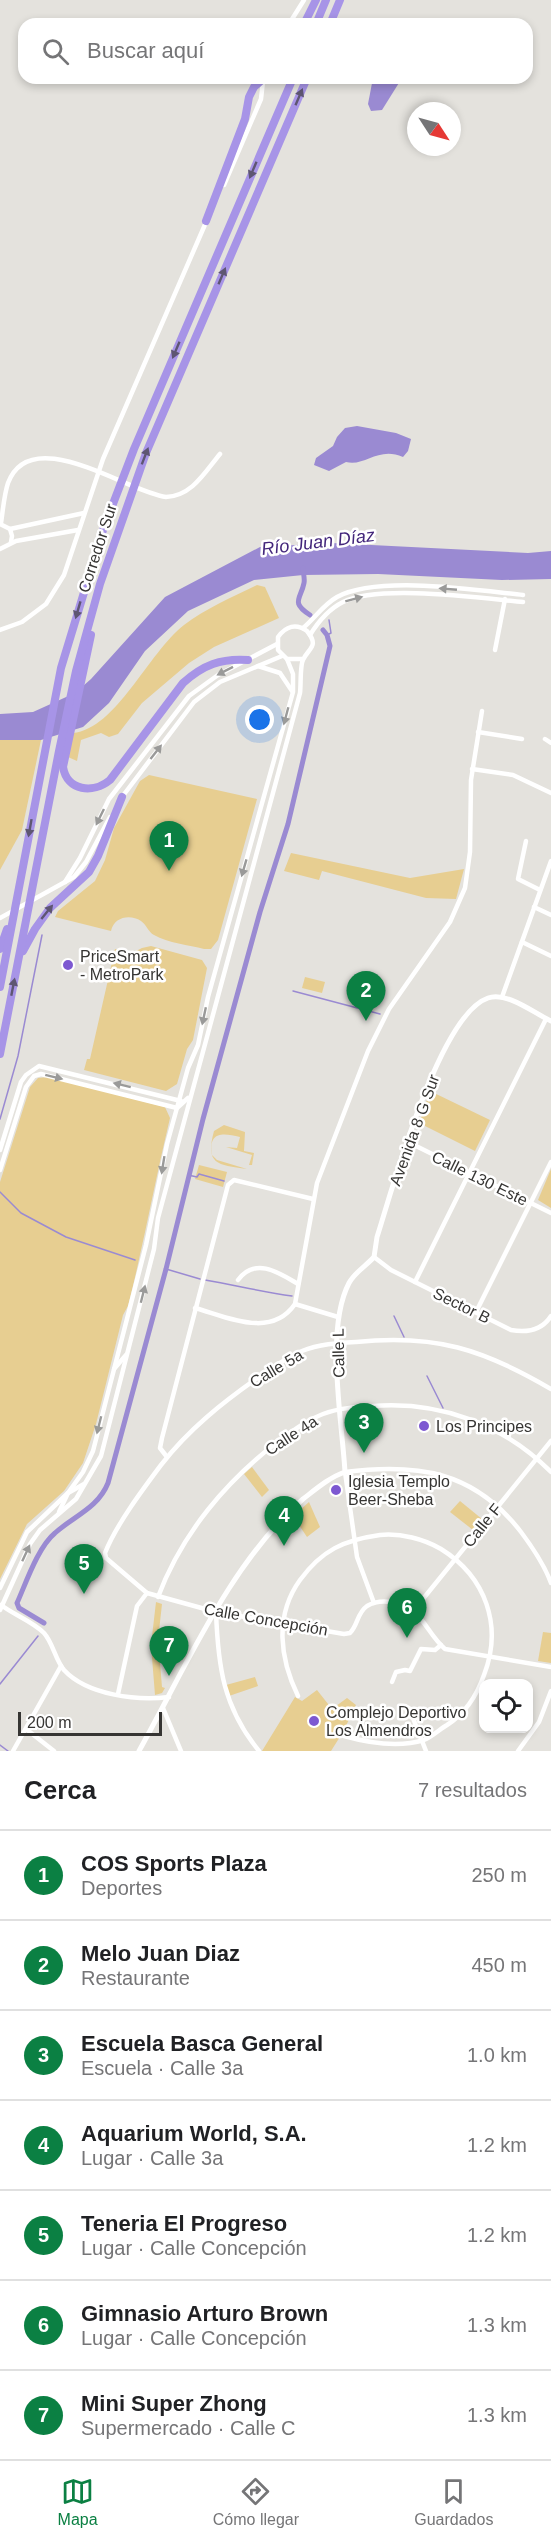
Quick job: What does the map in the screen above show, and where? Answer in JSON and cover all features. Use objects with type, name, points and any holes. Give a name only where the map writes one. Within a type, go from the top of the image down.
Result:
[{"type":"highway","points":[[307,18],[316,0]]},
{"type":"highway","points":[[318,18],[326,0]]},
{"type":"highway","points":[[332,18],[340,0]]},
{"type":"highway","points":[[206,221],[245,118],[249,97],[257,84]]},
{"type":"highway","name":"Corredor Sur","points":[[0,987],[61,668],[103,530],[134,449],[290,84]]},
{"type":"highway","name":"Corredor Sur","points":[[0,1054],[100,585],[146,453],[304,84]]},
{"type":"highway","points":[[63,750],[63,767],[70,782],[80,788],[88,789],[103,785],[112,777],[183,683],[196,672],[215,662],[232,659],[252,663]]},
{"type":"highway","points":[[18,963],[42,918],[56,901],[89,872],[122,797]]},
{"type":"highway","points":[[0,949],[18,897]]},
{"type":"street","points":[[293,18],[304,0]]},
{"type":"street","points":[[0,630],[22,622],[46,604],[64,575],[103,459],[206,221],[232,168],[262,93],[263,84]]},
{"type":"street","points":[[84,513],[10,529],[1,524],[9,481],[22,465],[38,458],[50,456],[159,496],[173,497],[190,489],[220,454]]},
{"type":"street","points":[[62,518],[63,532]]},
{"type":"street","points":[[10,529],[12,536],[10,543]]},
{"type":"street","points":[[0,549],[10,543],[78,530]]},
{"type":"street","points":[[303,628],[322,608],[337,597],[371,587],[407,585],[523,595]]},
{"type":"street","points":[[310,634],[327,614],[341,603],[380,593],[523,602]]},
{"type":"street","points":[[495,650],[506,593]]},
{"type":"street","points":[[0,918],[60,886],[81,870],[122,797],[195,702],[220,682],[252,663],[277,644],[282,631],[289,627],[303,628],[310,634],[312,646],[307,656],[303,659],[287,660]]},
{"type":"street","points":[[54,1519],[93,1451],[179,1100],[188,1068],[198,1045],[208,997],[292,692],[294,674],[277,644]]},
{"type":"street","points":[[60,886],[80,858],[110,799],[189,696],[218,675],[252,663],[282,656]]},
{"type":"street","points":[[169,1697],[154,1699],[118,1694],[86,1684],[70,1675],[61,1666],[44,1633],[0,1606],[30,1544],[40,1530],[76,1498],[90,1478],[101,1456],[154,1249],[158,1218],[300,693],[303,659]]},
{"type":"street","points":[[252,663],[280,673],[292,692]]},
{"type":"street","points":[[195,1308],[263,1324],[285,1316],[295,1304],[313,1198],[321,1167],[379,1026],[406,982],[450,922],[460,901],[469,866],[472,769],[482,711]]},
{"type":"street","points":[[478,732],[522,739]]},
{"type":"street","points":[[545,739],[551,743]]},
{"type":"street","points":[[472,769],[513,775],[551,794]]},
{"type":"street","points":[[261,837],[260,812],[268,804],[274,792]]},
{"type":"street","points":[[526,841],[519,879],[540,890]]},
{"type":"street","points":[[415,1282],[549,1020],[502,997],[540,890],[549,875],[551,861]]},
{"type":"street","points":[[534,907],[551,915]]},
{"type":"street","points":[[522,942],[551,956]]},
{"type":"street","name":"Avenida 8 G Sur","points":[[374,1257],[377,1237],[434,1070],[464,1017],[478,1003],[489,997],[502,997]]},
{"type":"street","points":[[0,1150],[21,1082],[26,1075],[39,1066],[179,1100],[183,1105],[184,1121]]},
{"type":"street","points":[[0,1170],[26,1087],[34,1076],[41,1074],[177,1108],[183,1105],[192,1091]]},
{"type":"street","name":"Calle 130 Este","points":[[408,1143],[551,1213]]},
{"type":"street","points":[[476,1312],[551,1162]]},
{"type":"street","points":[[167,1457],[160,1448],[160,1443],[229,1182],[234,1180],[247,1182],[313,1198]]},
{"type":"street","name":"Sector B","points":[[374,1257],[391,1270],[511,1330],[524,1332],[545,1324],[551,1316]]},
{"type":"street","name":"Calle L","points":[[374,1257],[358,1270],[350,1283],[338,1317],[336,1343],[345,1472],[353,1539],[374,1603]]},
{"type":"street","points":[[238,1280],[249,1270],[262,1268],[275,1271],[298,1284]]},
{"type":"street","points":[[295,1304],[338,1317]]},
{"type":"street","name":"Calle 5a","points":[[105,1553],[139,1495],[167,1457],[205,1418],[274,1367],[303,1350],[336,1343],[376,1340],[410,1341],[460,1347],[490,1356],[551,1389]]},
{"type":"street","points":[[114,1369],[128,1350]]},
{"type":"street","points":[[114,1369],[118,1380],[118,1392]]},
{"type":"street","name":"Calle 4a","points":[[158,1597],[176,1558],[195,1527],[242,1470],[311,1419],[341,1409],[396,1404],[446,1411],[463,1416],[495,1430],[537,1458],[551,1472]]},
{"type":"street","name":"Calle F","points":[[414,1610],[551,1442]]},
{"type":"street","points":[[139,1751],[216,1612],[249,1558],[279,1522],[313,1491],[345,1472],[393,1467],[423,1471],[467,1485],[497,1506],[529,1542],[551,1583]]},
{"type":"street","points":[[0,1588],[27,1532],[69,1493],[78,1489],[90,1478]]},
{"type":"street","points":[[298,1696],[284,1662],[283,1624],[291,1596],[310,1568],[327,1552],[353,1539],[385,1535],[410,1537],[433,1545],[456,1558],[479,1585],[491,1618],[491,1657],[476,1695],[455,1720],[423,1740],[377,1744],[344,1736]]},
{"type":"street","name":"Calle Concepción","points":[[105,1553],[106,1558],[147,1593],[216,1612],[350,1633],[361,1612],[374,1603]]},
{"type":"street","points":[[118,1694],[137,1606],[147,1593]]},
{"type":"street","points":[[374,1603],[400,1603],[414,1610],[441,1645],[456,1652],[551,1667]]},
{"type":"street","points":[[216,1612],[217,1654],[225,1690],[235,1717],[259,1751]]},
{"type":"street","points":[[392,1682],[396,1672],[410,1671],[421,1649],[435,1650],[441,1645]]},
{"type":"street","points":[[13,1751],[61,1666]]},
{"type":"street","points":[[518,1751],[538,1722],[551,1691]]},
{"type":"street","points":[[163,1708],[181,1751]]},
{"type":"street","points":[[409,1708],[426,1751]]},
{"type":"street","points":[[26,1729],[54,1751]]},
{"type":"shaded area","points":[[372,84],[398,84],[382,110],[371,111],[368,104]]},
{"type":"shaded area","points":[[357,426],[396,433],[411,439],[408,451],[403,457],[394,454],[379,455],[359,462],[346,462],[329,471],[314,465],[316,458],[333,446],[345,428]]},
{"type":"shaded area","points":[[332,543],[528,553],[551,551],[551,579],[502,580],[378,574],[303,575],[254,580],[188,611],[145,651],[109,703],[83,727],[41,740],[0,740],[0,714],[33,712],[75,693],[91,679],[165,597],[260,547]]},
{"type":"shaded area","points":[[257,585],[265,587],[279,618],[214,647],[189,663],[142,703],[118,734],[109,737],[101,733],[81,740],[77,761],[68,757],[73,733],[89,728],[118,704],[158,653],[184,625],[210,608]]},
{"type":"shaded area","points":[[19,738],[41,740],[22,830],[0,870],[0,740]]},
{"type":"shaded area","points":[[149,775],[257,799],[218,940],[211,949],[160,938],[152,934],[145,924],[137,919],[123,918],[115,923],[111,931],[55,917],[58,911],[95,881],[105,860],[114,828],[140,781]]},
{"type":"shaded area","points":[[291,853],[410,878],[464,869],[456,899],[426,898],[322,871],[319,880],[284,871]]},
{"type":"shaded area","points":[[151,946],[202,960],[207,968],[193,1040],[187,1049],[177,1084],[166,1091],[84,1070],[87,1059],[90,1059],[115,949],[132,953]]},
{"type":"shaded area","points":[[305,977],[325,982],[322,993],[302,988]]},
{"type":"shaded area","points":[[48,1077],[165,1107],[170,1118],[128,1306],[123,1315],[96,1424],[83,1463],[64,1491],[27,1524],[0,1579],[0,1182],[30,1087],[38,1078]]},
{"type":"shaded area","points":[[430,1091],[490,1120],[475,1151],[419,1123]]},
{"type":"shaded area","points":[[224,1125],[245,1132],[244,1151],[254,1153],[252,1165],[249,1165],[252,1155],[226,1147],[237,1148],[240,1137],[218,1136],[212,1142],[214,1131]]},
{"type":"shaded area","points":[[212,1155],[217,1160],[247,1169],[221,1164],[216,1161]]},
{"type":"shaded area","points":[[199,1165],[227,1172],[223,1187],[195,1179]]},
{"type":"shaded area","points":[[551,1169],[551,1208],[538,1200]]},
{"type":"shaded area","points":[[252,1467],[269,1490],[262,1497],[244,1474]]},
{"type":"shaded area","points":[[460,1501],[482,1519],[473,1530],[450,1512]]},
{"type":"shaded area","points":[[309,1502],[320,1527],[307,1537],[293,1516]]},
{"type":"shaded area","points":[[156,1602],[162,1604],[158,1640],[162,1687],[165,1688],[162,1693],[155,1695],[151,1645]]},
{"type":"shaded area","points":[[543,1632],[551,1633],[551,1663],[538,1661]]},
{"type":"shaded area","points":[[255,1677],[258,1686],[229,1696],[226,1685]]},
{"type":"shaded area","name":"Complejo Deportivo Los Almendros","points":[[317,1690],[332,1709],[347,1698],[356,1705],[331,1751],[262,1751],[295,1697],[302,1701]]},
{"type":"waterway","points":[[303,568],[303,588],[298,600],[300,607],[310,615]]},
{"type":"waterway","points":[[327,635],[331,633],[329,620]]},
{"type":"waterway","points":[[44,1623],[19,1608],[17,1603],[33,1566],[49,1539],[92,1505],[104,1492],[108,1483],[166,1269],[203,1119],[260,912],[288,824],[330,646],[323,630]]},
{"type":"waterway","points":[[0,1119],[18,1056],[42,935]]},
{"type":"waterway","points":[[293,991],[380,1014]]},
{"type":"waterway","points":[[188,1175],[197,1177],[199,1174],[224,1181]]},
{"type":"waterway","points":[[0,1192],[21,1213],[66,1237],[135,1260]]},
{"type":"waterway","points":[[166,1269],[200,1279]]},
{"type":"waterway","points":[[205,1280],[292,1296]]},
{"type":"waterway","points":[[394,1316],[404,1337]]},
{"type":"waterway","points":[[427,1376],[443,1408]]},
{"type":"waterway","points":[[0,1684],[38,1636]]},
{"type":"waterway","points":[[0,1745],[8,1751]]},
{"type":"place","name":"COS Sports Plaza","points":[[169,871]]},
{"type":"place","name":"PriceSmart - MetroPark","points":[[68,965]]},
{"type":"place","name":"Melo Juan Diaz","points":[[366,1021]]},
{"type":"place","name":"Los Principes","points":[[424,1426]]},
{"type":"place","name":"Escuela Basca General","points":[[364,1453]]},
{"type":"place","name":"Iglesia Templo Beer-Sheba","points":[[336,1490]]},
{"type":"place","name":"Aquarium World, S.A.","points":[[284,1546]]},
{"type":"place","name":"Teneria El Progreso","points":[[84,1594]]},
{"type":"place","name":"Gimnasio Arturo Brown","points":[[407,1638]]},
{"type":"place","name":"Mini Super Zhong","points":[[169,1676]]},
{"type":"place","name":"Complejo Deportivo Los Almendros","points":[[314,1721]]},
{"type":"water label","name":"Río Juan Díaz","points":[[318,542]]}]
